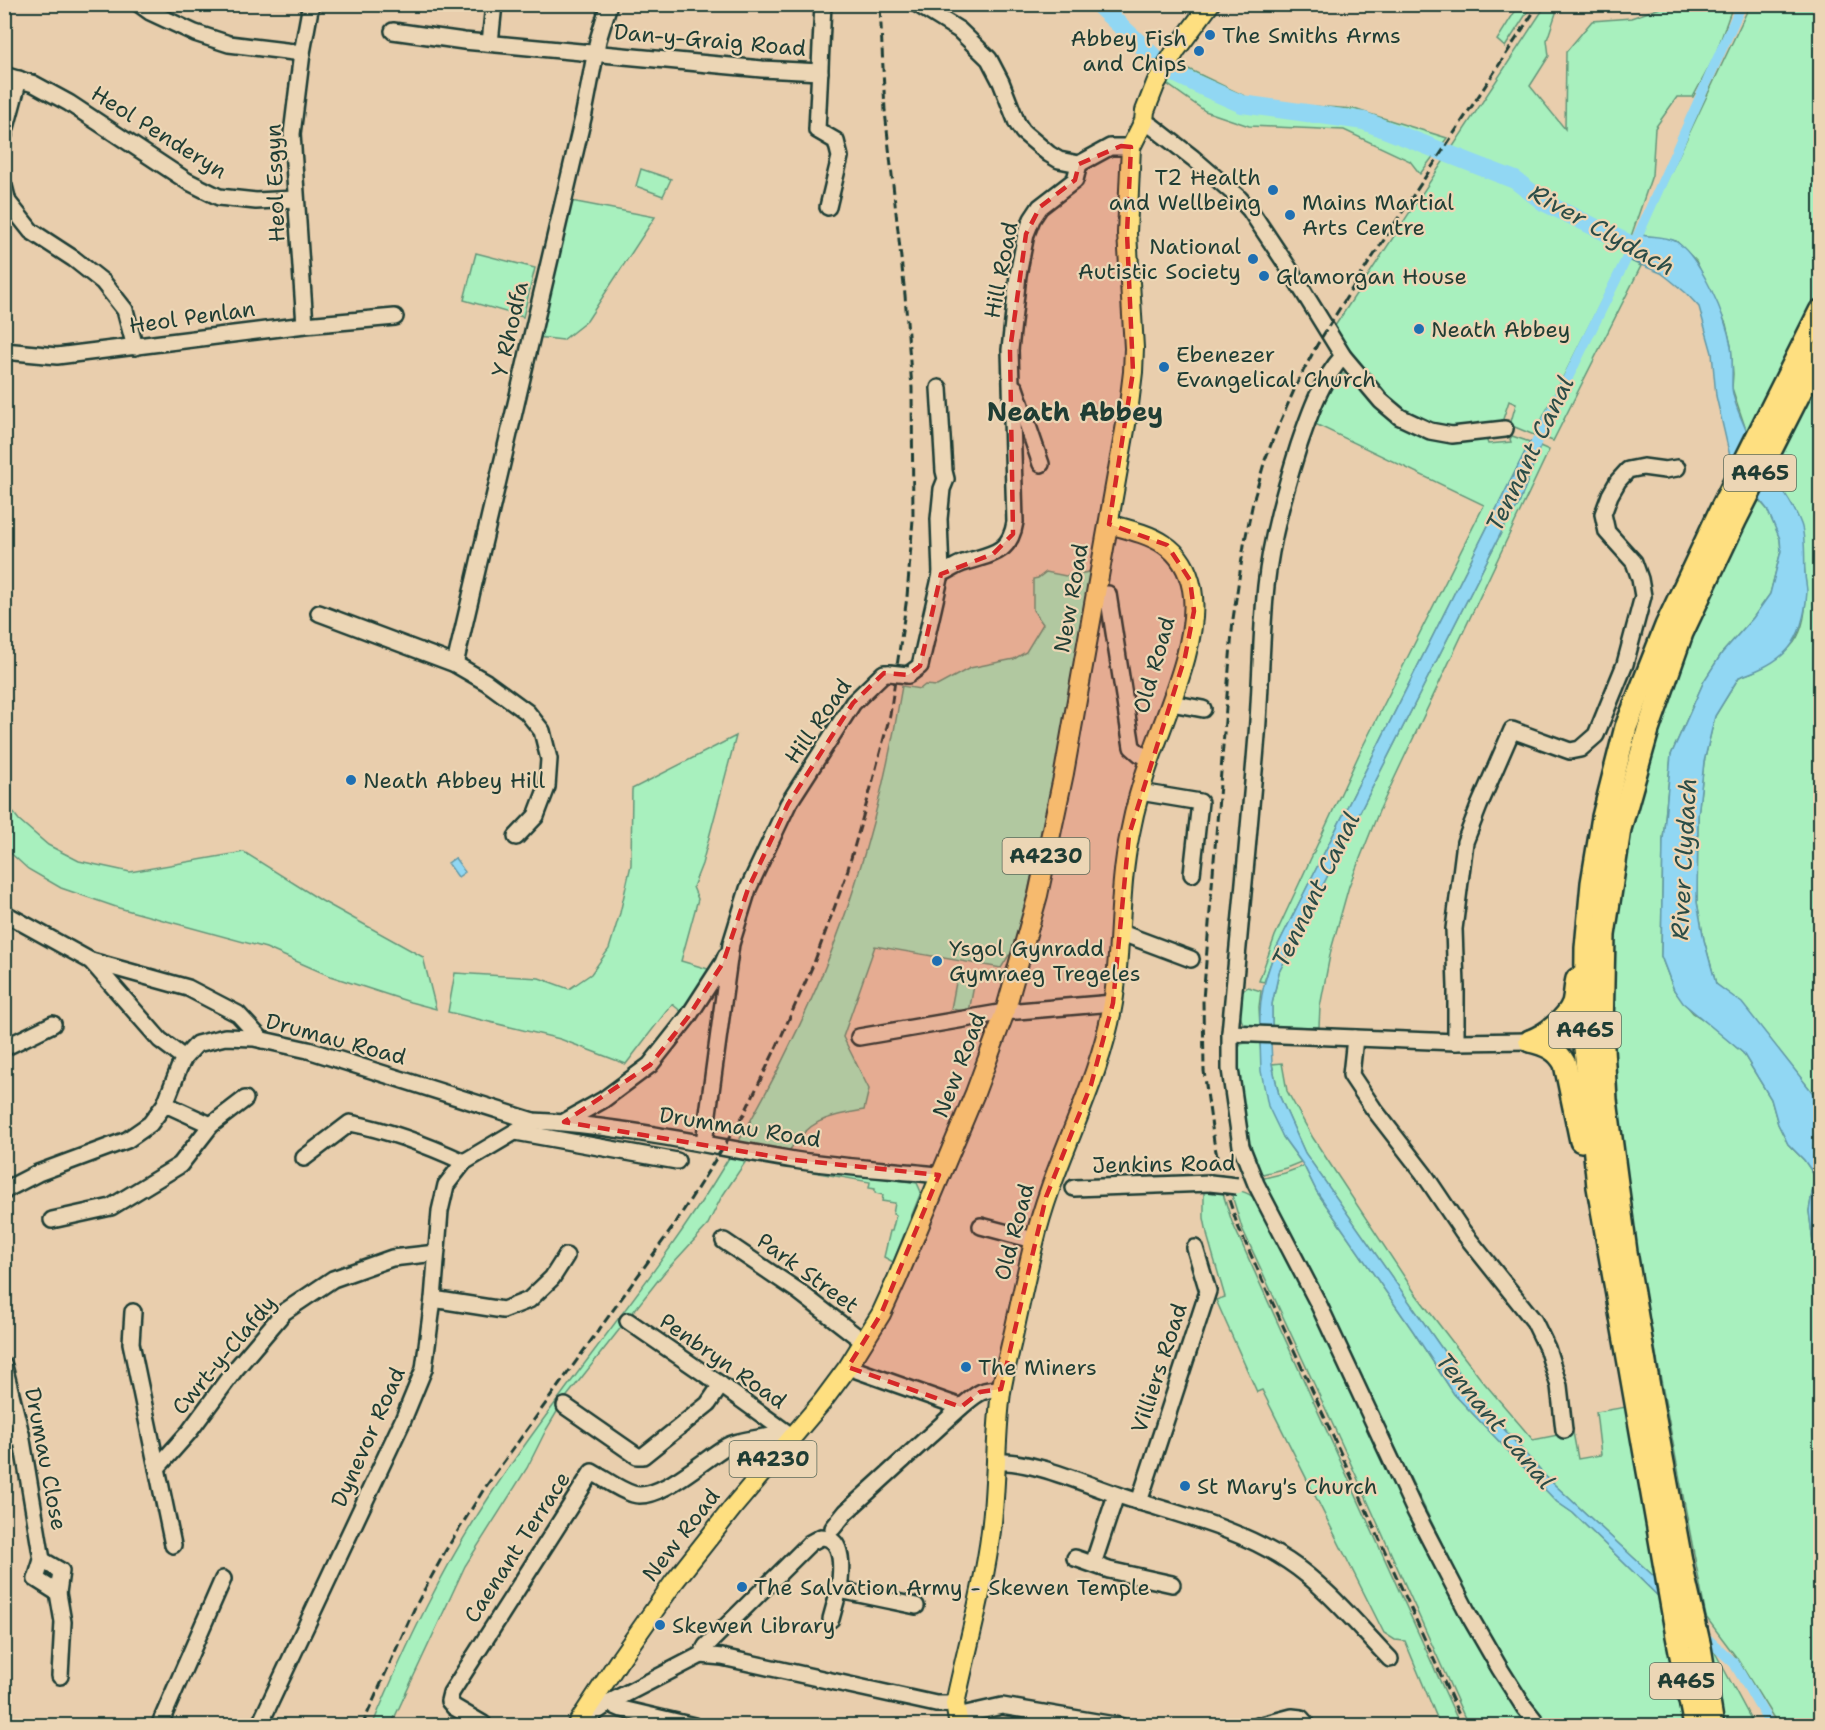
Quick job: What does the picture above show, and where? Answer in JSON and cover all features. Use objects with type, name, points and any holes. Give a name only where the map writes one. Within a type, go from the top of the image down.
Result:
[{"type":"highway","name":"A465","points":[[1713,1725],[1700,1647],[1675,1574],[1598,1187],[1585,1048],[1586,948],[1592,883],[1603,817],[1626,727],[1666,626],[1729,514],[1777,418],[1821,311]]},
{"type":"highway","name":"A465","points":[[1777,418],[1821,352]]},
{"type":"highway","name":"A465","points":[[1695,1725],[1677,1636],[1675,1574],[1626,1252],[1606,1100],[1602,1031],[1604,934],[1620,829],[1648,730],[1682,633],[1729,514]]},
{"type":"highway","name":"A465","points":[[1530,1041],[1540,1037],[1564,1017],[1573,1004],[1576,982],[1586,948]]},
{"type":"highway","name":"A465","points":[[1530,1041],[1545,1044],[1554,1050],[1565,1064],[1586,1163],[1598,1187]]},
{"type":"main road","name":"New Road","points":[[576,1725],[674,1582],[789,1435],[822,1402],[848,1367],[881,1314],[975,1093],[1005,1012],[1038,894],[1059,795],[1109,524],[1133,372],[1134,348],[1127,233],[1131,147],[1144,121],[1154,87],[1165,67],[1210,4]]},
{"type":"main road","name":"Old Road","points":[[957,1715],[988,1553],[994,1503],[1001,1389],[1034,1240],[1046,1197],[1091,1085],[1104,1044],[1113,1003],[1119,954],[1122,885],[1129,835],[1150,758],[1171,703],[1191,634],[1194,611],[1190,580],[1181,560],[1167,545],[1147,534],[1109,524]]},
{"type":"street","points":[[139,4],[150,12],[195,33],[229,44],[302,53]]},
{"type":"street","name":"Heol Esgyn","points":[[305,325],[292,134],[302,53],[311,4]]},
{"type":"street","points":[[489,43],[494,4]]},
{"type":"street","name":"Y Rhodfa","points":[[456,664],[580,147],[598,40],[609,4]]},
{"type":"street","points":[[823,4],[817,130],[836,141],[840,157],[828,207]]},
{"type":"street","points":[[917,4],[959,30],[989,59],[1017,123],[1023,132],[1049,154],[1059,160],[1078,164],[1110,147],[1131,147]]},
{"type":"street","name":"Dan-y-Graig Road","points":[[393,31],[596,54],[820,72]]},
{"type":"street","points":[[4,135],[12,77]]},
{"type":"street","name":"Heol Penderyn","points":[[12,77],[34,84],[69,103],[187,181],[219,197],[256,201],[296,199]]},
{"type":"street","points":[[1144,121],[1193,158],[1250,210],[1342,356],[1381,401],[1400,417],[1430,431],[1469,435],[1505,429]]},
{"type":"street","name":"Hill Road","points":[[704,1143],[731,944],[748,889],[788,804],[853,703],[884,673],[908,675],[920,666],[941,574],[993,554],[1008,542],[1013,534],[1015,522],[1010,350],[1018,274],[1026,234],[1032,219],[1040,207],[1075,180],[1078,164]]},
{"type":"street","points":[[4,186],[8,202],[31,231],[74,259],[103,282],[125,310],[135,347]]},
{"type":"street","points":[[4,220],[21,219]]},
{"type":"street","name":"Heol Penlan","points":[[4,351],[57,356],[305,325],[390,318]]},
{"type":"street","points":[[1342,356],[1330,370],[1320,388],[1290,473],[1266,585],[1257,733],[1230,1033],[1230,1070],[1241,1146],[1256,1184],[1318,1303],[1414,1509],[1470,1617],[1524,1707],[1539,1725]]},
{"type":"street","points":[[1011,377],[1041,464]]},
{"type":"street","points":[[939,388],[946,479],[942,489],[939,519],[941,574]]},
{"type":"street","points":[[1456,1042],[1454,929],[1465,842],[1512,730],[1570,751],[1580,749],[1596,735],[1625,664],[1643,596],[1641,579],[1634,562],[1607,532],[1604,514],[1618,481],[1628,470],[1643,467],[1665,470],[1677,468]]},
{"type":"street","name":"Old Road","points":[[1108,594],[1132,747],[1150,758]]},
{"type":"street","points":[[319,613],[456,664],[486,682],[527,712],[542,732],[549,759],[547,788],[536,816],[516,837]]},
{"type":"street","points":[[1171,703],[1203,709]]},
{"type":"street","points":[[1140,792],[1200,802],[1191,874]]},
{"type":"street","points":[[4,913],[91,961],[188,988],[238,1014],[262,1040]]},
{"type":"street","points":[[1119,932],[1191,959]]},
{"type":"street","points":[[564,1122],[603,1100],[650,1065],[688,1017],[723,963],[731,944]]},
{"type":"street","points":[[91,961],[160,1040],[184,1058]]},
{"type":"street","points":[[859,1037],[1005,1012],[1113,1003]]},
{"type":"street","points":[[4,1048],[52,1024]]},
{"type":"street","points":[[1230,1033],[1456,1042],[1530,1041]]},
{"type":"street","name":"Drumau Road","points":[[5,1189],[38,1173],[127,1140],[150,1124],[165,1104],[184,1058],[197,1044],[225,1037],[262,1040],[308,1050],[533,1121]]},
{"type":"street","points":[[1355,1038],[1352,1075],[1373,1108],[1424,1174],[1463,1232],[1534,1321],[1547,1348],[1559,1386],[1564,1430]]},
{"type":"street","points":[[52,1220],[111,1207],[180,1165],[211,1125],[244,1099]]},
{"type":"street","points":[[165,1104],[211,1125]]},
{"type":"street","name":"Drummau Road","points":[[533,1121],[564,1122],[704,1143],[795,1160],[939,1175]]},
{"type":"street","name":"Dynevor Road","points":[[259,1725],[408,1410],[424,1369],[433,1299],[440,1211],[446,1185],[464,1162],[533,1121]]},
{"type":"street","points":[[303,1158],[350,1123],[373,1127],[423,1143],[464,1162]]},
{"type":"street","name":"Drummau Road","points":[[516,1132],[677,1161]]},
{"type":"street","name":"Jenkins Road","points":[[1074,1188],[1210,1183],[1237,1186],[1256,1184]]},
{"type":"street","points":[[981,1226],[1034,1240]]},
{"type":"street","name":"Park Street","points":[[724,1241],[798,1291],[864,1342]]},
{"type":"street","name":"Villiers Road","points":[[1139,1502],[1208,1291],[1195,1248]]},
{"type":"street","name":"Cwrt-y-Clafdy","points":[[157,1468],[189,1432],[234,1371],[284,1312],[333,1279],[392,1258],[436,1253]]},
{"type":"street","points":[[433,1299],[503,1310],[530,1300],[552,1278],[566,1256]]},
{"type":"street","points":[[133,1312],[131,1343],[173,1545]]},
{"type":"street","name":"Penbryn Road","points":[[628,1321],[789,1435]]},
{"type":"street","name":"Drumau Close","points":[[4,1366],[21,1434],[42,1560],[60,1571],[58,1593],[63,1622],[60,1676]]},
{"type":"street","points":[[848,1367],[961,1407]]},
{"type":"street","points":[[565,1406],[637,1456],[644,1456],[708,1404],[721,1385]]},
{"type":"street","points":[[701,1655],[706,1646],[793,1559],[810,1543],[827,1532],[961,1407],[980,1392],[987,1389],[1001,1389]]},
{"type":"street","points":[[4,1442],[21,1434]]},
{"type":"street","name":"Caenant Terrace","points":[[482,1725],[454,1707],[449,1701],[451,1693],[592,1472],[634,1495],[645,1494],[660,1490],[727,1446],[737,1442],[789,1435]]},
{"type":"street","points":[[995,1462],[1016,1462],[1054,1473],[1216,1526],[1258,1544],[1286,1559],[1315,1582],[1390,1659]]},
{"type":"street","points":[[1093,1564],[1116,1495]]},
{"type":"street","points":[[827,1532],[835,1544],[842,1568],[831,1619]]},
{"type":"street","points":[[1075,1558],[1172,1584]]},
{"type":"street","points":[[159,1725],[223,1579]]},
{"type":"street","points":[[839,1590],[916,1606]]},
{"type":"street","points":[[576,1725],[612,1701],[701,1655],[722,1657],[936,1704],[957,1715],[1002,1706],[1120,1725]]},
{"type":"street","points":[[612,1701],[615,1706],[622,1709],[694,1725]]},
{"type":"street","points":[[1258,1725],[1292,1717],[1301,1718],[1308,1725]]},
{"type":"highlighted area","points":[[1121,146],[1131,147],[1127,233],[1133,372],[1109,524],[1167,545],[1190,580],[1194,611],[1185,657],[1129,835],[1113,1003],[1091,1085],[1046,1197],[1001,1389],[980,1392],[961,1407],[848,1367],[881,1314],[939,1175],[795,1160],[564,1122],[650,1065],[688,1017],[723,963],[748,889],[788,804],[853,703],[884,673],[908,675],[920,666],[941,574],[993,554],[1013,534],[1010,350],[1026,234],[1040,207],[1075,180],[1079,164]]},
{"type":"green space","points":[[1519,5],[1532,5],[1505,47],[1497,40]]},
{"type":"green space","points":[[1546,5],[1553,5],[1556,13],[1547,40],[1549,56],[1530,86],[1565,129],[1566,52],[1592,21],[1631,18],[1669,5],[1691,5],[1691,9],[1714,5],[1733,5],[1715,56],[1693,97],[1677,97],[1655,128],[1652,175],[1625,254],[1534,435],[1510,425],[1516,404],[1509,401],[1503,419],[1492,428],[1454,433],[1401,414],[1331,332]]},
{"type":"green space","points":[[1750,5],[1820,5],[1820,293],[1747,433],[1732,388],[1731,346],[1726,324],[1696,261],[1676,241],[1641,235]]},
{"type":"green space","points":[[1180,65],[1257,102],[1354,109],[1447,138],[1420,174],[1410,161],[1344,130],[1249,126],[1205,111],[1167,84]]},
{"type":"green space","points":[[641,169],[671,179],[663,196],[636,186]]},
{"type":"green space","points":[[571,201],[655,217],[587,321],[563,340],[537,337]]},
{"type":"green space","points":[[476,253],[535,268],[523,317],[464,300]]},
{"type":"green space","points":[[1629,260],[1641,266],[1553,441],[1542,437]]},
{"type":"green space","points":[[1820,373],[1820,1102],[1742,1004],[1716,984],[1697,902],[1698,816],[1704,762],[1715,716],[1739,677],[1766,665],[1790,647],[1799,634],[1804,617],[1805,576],[1798,534],[1787,498],[1771,474]]},
{"type":"green space","points":[[1341,374],[1349,374],[1385,412],[1486,438],[1488,444],[1511,442],[1512,436],[1530,442],[1275,951],[1264,982],[1259,981],[1275,936],[1361,750],[1484,505],[1311,422],[1332,378]]},
{"type":"green space","points":[[1540,446],[1549,450],[1379,811],[1349,886],[1331,950],[1320,1007],[1319,1027],[1272,1026],[1272,1004],[1279,972],[1504,527],[1519,504]]},
{"type":"green space","points":[[1757,498],[1767,509],[1773,521],[1780,539],[1781,551],[1770,594],[1753,618],[1722,653],[1704,681],[1671,755],[1663,840],[1661,956],[1674,990],[1693,1013],[1743,1053],[1771,1099],[1778,1124],[1788,1144],[1804,1160],[1815,1176],[1809,1211],[1820,1298],[1820,1725],[1778,1725],[1736,1657],[1706,1617],[1625,1190],[1613,1085],[1613,915],[1637,798],[1668,687]]},
{"type":"green space","points":[[1095,571],[1081,650],[1014,956],[1009,955],[1001,968],[875,946],[843,1037],[869,1089],[864,1110],[830,1117],[813,1125],[789,1151],[756,1146],[721,1198],[707,1226],[663,1274],[564,1400],[527,1468],[465,1566],[391,1725],[372,1726],[426,1607],[473,1522],[520,1452],[700,1204],[746,1129],[782,1063],[829,958],[854,888],[882,788],[902,686],[920,689],[925,685],[937,686],[970,668],[1014,659],[1026,652],[1043,624],[1033,610],[1033,579],[1046,572],[1066,576]]},
{"type":"green space","points":[[736,736],[702,864],[693,887],[698,899],[681,961],[718,972],[688,1017],[672,1004],[626,1064],[560,1039],[448,1012],[455,973],[539,978],[569,989],[591,974],[609,949],[631,865],[632,789]]},
{"type":"green space","points":[[6,803],[19,820],[48,845],[79,861],[130,872],[244,852],[322,901],[423,957],[436,1009],[330,976],[266,948],[119,908],[61,888],[28,869],[5,848]]},
{"type":"green space","points":[[957,977],[975,980],[969,1012],[951,1009]]},
{"type":"green space","points":[[1248,987],[1261,991],[1260,1026],[1245,1027],[1241,1019],[1240,993]]},
{"type":"green space","points":[[1260,1040],[1262,1071],[1283,1137],[1301,1162],[1259,1175],[1249,1151],[1235,1055],[1241,1044]]},
{"type":"green space","points":[[1282,1063],[1287,1091],[1313,1138],[1415,1293],[1480,1378],[1533,1440],[1573,1432],[1578,1459],[1601,1455],[1596,1412],[1632,1406],[1660,1582],[1544,1475],[1475,1396],[1305,1153],[1279,1095],[1272,1064]]},
{"type":"green space","points":[[1304,1166],[1317,1192],[1454,1394],[1557,1502],[1573,1513],[1662,1600],[1688,1725],[1548,1725],[1508,1673],[1451,1562],[1352,1358],[1260,1179]]},
{"type":"green space","points":[[813,1167],[917,1183],[921,1192],[893,1262],[884,1257],[896,1215],[893,1214],[895,1203],[882,1201],[883,1195],[869,1188],[870,1182],[812,1172]]},
{"type":"green space","points":[[1210,1188],[1223,1190],[1232,1222],[1460,1725],[1440,1725],[1405,1641],[1395,1640],[1384,1633],[1262,1390],[1257,1392],[1216,1300],[1225,1297],[1204,1218],[1204,1191]]},
{"type":"green space","points":[[1230,1189],[1249,1194],[1263,1208],[1464,1615],[1509,1699],[1530,1725],[1468,1725],[1242,1228]]},
{"type":"green space","points":[[1711,1645],[1754,1725],[1724,1725]]},
{"type":"water","points":[[1641,235],[1677,242],[1695,261],[1703,275],[1718,305],[1728,334],[1732,356],[1732,391],[1737,408],[1752,442],[1789,500],[1803,529],[1807,592],[1805,610],[1796,637],[1789,648],[1769,665],[1739,677],[1715,716],[1704,762],[1698,816],[1697,902],[1716,984],[1742,1003],[1820,1102],[1820,1298],[1809,1211],[1815,1176],[1804,1160],[1788,1144],[1778,1124],[1771,1099],[1743,1053],[1683,1003],[1674,990],[1661,956],[1663,840],[1671,755],[1704,681],[1722,653],[1753,618],[1770,594],[1781,551],[1780,539],[1767,509],[1732,465],[1716,396],[1712,353],[1699,307],[1661,273],[1629,260]]},
{"type":"water","points":[[1530,442],[1540,446],[1519,504],[1504,527],[1279,972],[1272,1004],[1272,1026],[1260,1026],[1263,988],[1275,951]]},
{"type":"water","points":[[455,858],[465,872],[458,877],[448,863]]},
{"type":"water","points":[[1260,1040],[1271,1042],[1272,1064],[1279,1095],[1305,1153],[1475,1396],[1544,1475],[1660,1582],[1662,1600],[1573,1513],[1557,1502],[1454,1394],[1317,1192],[1304,1166],[1283,1137],[1268,1106],[1261,1071]]},
{"type":"waterway","name":"River Clydach","points":[[1097,4],[1153,56],[1178,75],[1201,86],[1242,104],[1364,121],[1515,180],[1545,203],[1657,257]]},
{"type":"waterway","name":"Tennant Canal","points":[[1530,455],[1640,231],[1742,4]]},
{"type":"waterway","name":"Tennant Canal","points":[[1700,1632],[1734,1663],[1771,1726]]},
{"type":"railway","points":[[362,1726],[415,1607],[446,1550],[484,1489],[673,1227],[744,1114],[814,963],[846,876],[890,715],[907,597],[913,519],[912,388],[905,295],[885,111],[880,4]]},
{"type":"railway","points":[[1464,1726],[1237,1224],[1221,1175],[1214,1142],[1204,1071],[1203,1000],[1233,619],[1244,545],[1265,460],[1299,379],[1317,345],[1539,4]]},
{"type":"place","name":"The Smiths Arms","points":[[1210,35]]},
{"type":"place","name":"Abbey Fish and Chips","points":[[1199,51]]},
{"type":"place","name":"T2 Health and Wellbeing","points":[[1273,190]]},
{"type":"place","name":"Mains Martial Arts Centre","points":[[1290,215]]},
{"type":"place","name":"National Autistic Society","points":[[1253,259]]},
{"type":"place","name":"Glamorgan House","points":[[1264,276]]},
{"type":"place","name":"Neath Abbey","points":[[1419,329]]},
{"type":"place","name":"Ebenezer Evangelical Church","points":[[1164,367]]},
{"type":"place","name":"Neath Abbey Hill","points":[[351,780]]},
{"type":"place","name":"Ysgol Gynradd Gymraeg Tregeles","points":[[937,961]]},
{"type":"place","name":"The Miners","points":[[966,1367]]},
{"type":"place","name":"St Mary's Church","points":[[1185,1486]]},
{"type":"place","name":"The Salvation Army - Skewen Temple","points":[[742,1587]]},
{"type":"place","name":"Skewen Library","points":[[660,1625]]},
{"type":"district","name":"Neath Abbey","points":[[1075,411]]}]
